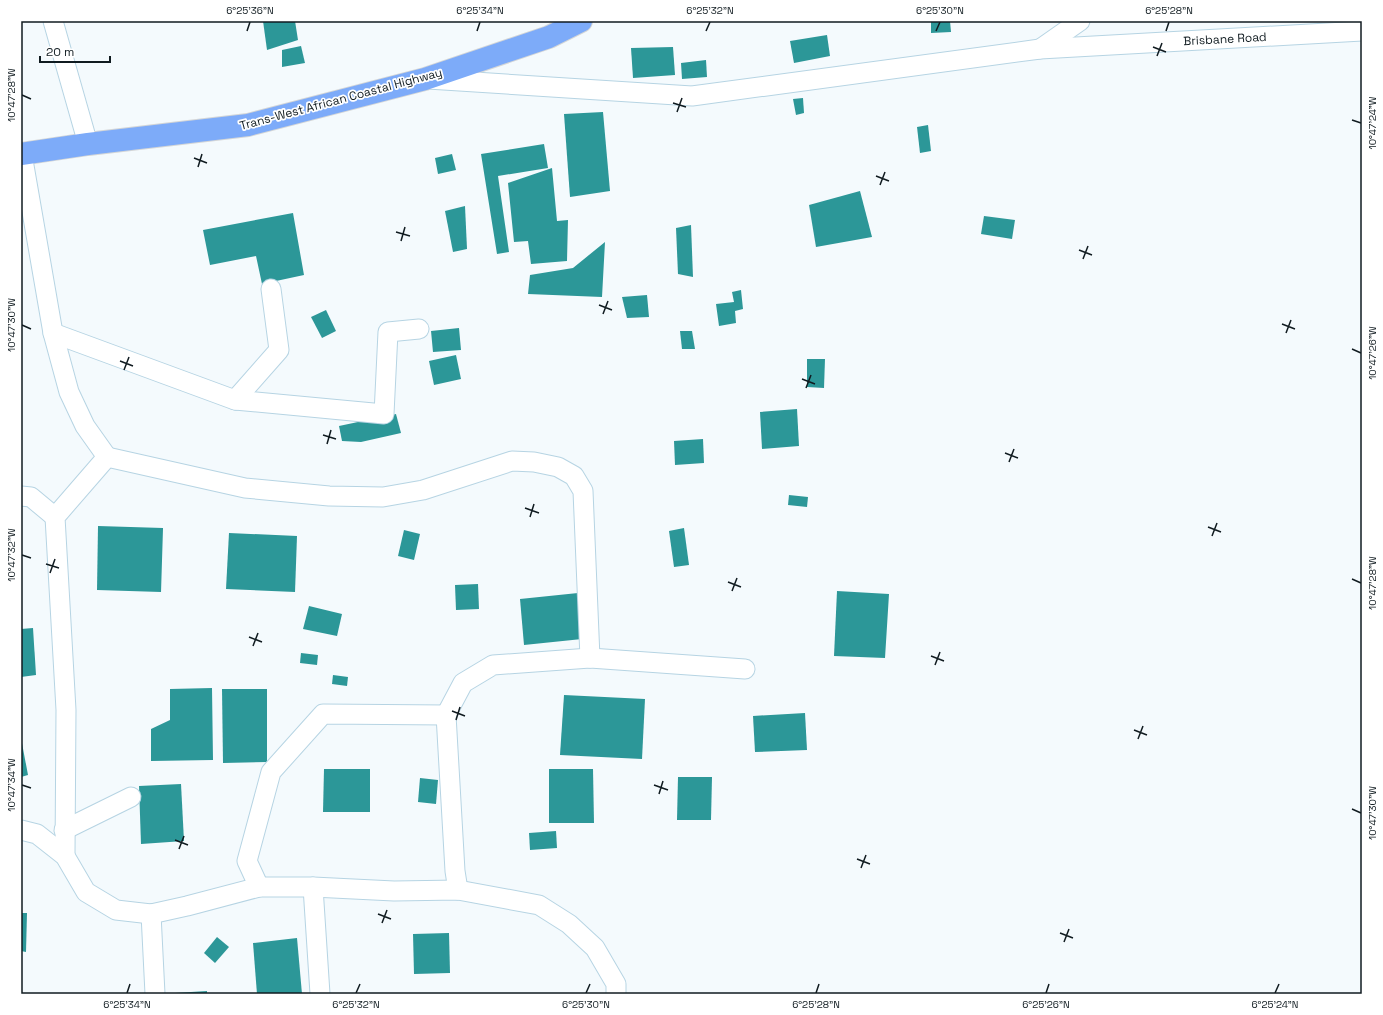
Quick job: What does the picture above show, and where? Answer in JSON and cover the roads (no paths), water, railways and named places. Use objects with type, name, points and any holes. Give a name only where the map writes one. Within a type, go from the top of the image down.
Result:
[{"type":"highway","name":"Trans-West African Coastal Highway","points":[[21,154],[88,144],[248,125],[425,79],[549,37],[581,21]]},
{"type":"street","points":[[53,21],[88,144]]},
{"type":"street","points":[[1040,49],[1080,21]]},
{"type":"street","name":"Brisbane Road","points":[[425,79],[692,96],[1040,49],[1362,32]]},
{"type":"street","points":[[21,154],[53,333],[69,392],[85,426],[107,457],[245,488],[329,496],[383,497],[423,490],[512,462],[534,462],[558,467],[574,476],[583,491],[590,658]]},
{"type":"street","points":[[235,400],[279,350],[272,289]]},
{"type":"street","points":[[53,333],[235,400],[384,414],[388,332],[419,329]]},
{"type":"street","points":[[65,856],[66,710],[55,517],[107,457]]},
{"type":"street","points":[[21,496],[31,497],[55,517]]},
{"type":"street","points":[[458,890],[455,871],[446,715],[463,683],[493,665],[590,658],[745,669]]},
{"type":"street","points":[[258,887],[247,861],[271,772],[323,714],[446,715]]},
{"type":"street","points":[[64,830],[131,797]]},
{"type":"street","points":[[21,830],[37,834],[65,856],[86,892],[116,910],[151,914],[258,887],[313,887],[394,891],[458,890],[539,905],[569,924],[595,948],[616,984],[616,994]]},
{"type":"street","points":[[313,887],[320,994]]},
{"type":"street","points":[[151,914],[155,994]]}]
